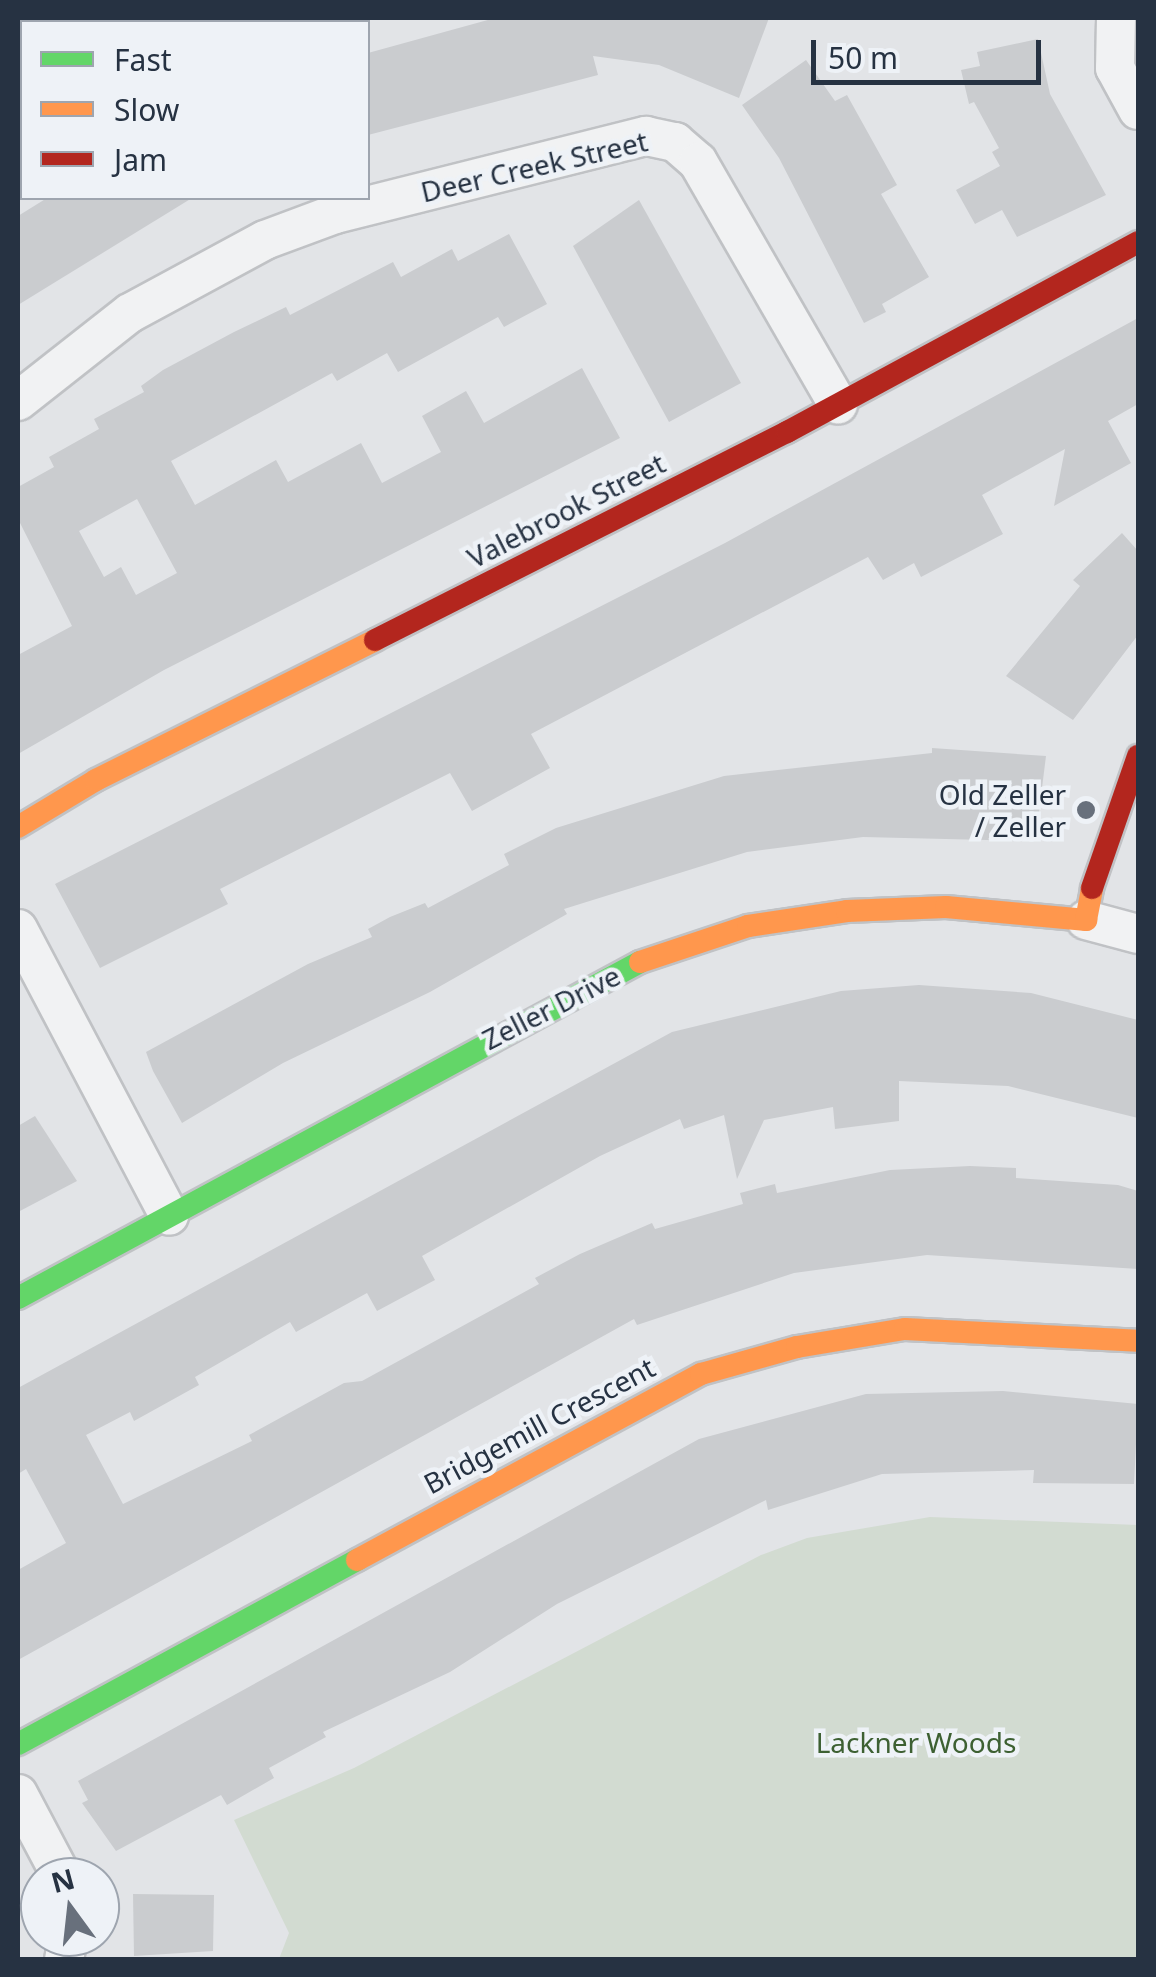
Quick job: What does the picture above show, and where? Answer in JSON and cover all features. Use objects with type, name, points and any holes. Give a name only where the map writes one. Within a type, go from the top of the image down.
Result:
[{"type":"street","points":[[1116,18],[1110,48],[1115,68],[1138,110]]},
{"type":"street","name":"Deer Creek Street","points":[[18,401],[130,313],[266,240],[335,214],[646,136],[675,142],[698,162],[838,404]]},
{"type":"street","name":"Valebrook Street","points":[[18,827],[96,780],[838,404],[1138,242]]},
{"type":"street","points":[[1086,920],[1094,874],[1138,756]]},
{"type":"street","name":"Zeller Drive","points":[[18,1298],[573,993],[656,954],[748,926],[847,911],[946,908],[1086,920],[1138,934]]},
{"type":"street","points":[[18,929],[169,1216]]},
{"type":"street","name":"Bridgemill Crescent","points":[[18,1744],[700,1374],[797,1347],[905,1330],[1138,1341]]},
{"type":"street","points":[[18,1794],[51,1857]]},
{"type":"green space","points":[[18,18],[142,18],[20,20],[18,115]]},
{"type":"green space","name":"Lackner Woods","points":[[930,1517],[1138,1525],[1138,1959],[279,1959],[289,1933],[234,1820],[354,1768],[761,1555],[807,1538]]},
{"type":"building","points":[[495,18],[769,18],[739,98],[659,65],[593,56],[598,75],[370,134],[370,52]]},
{"type":"building","points":[[1038,39],[1050,94],[1106,195],[1017,237],[1002,210],[975,224],[956,190],[1000,166],[992,152],[999,148],[974,102],[969,104],[961,70],[980,66],[977,52]]},
{"type":"building","points":[[806,60],[835,101],[847,95],[897,185],[881,194],[929,277],[882,304],[886,312],[864,323],[779,158],[742,105]]},
{"type":"building","points":[[44,200],[189,200],[18,305],[18,216]]},
{"type":"building","points":[[639,200],[741,383],[669,422],[573,246]]},
{"type":"building","points":[[509,234],[547,304],[504,327],[498,317],[398,372],[387,353],[337,381],[332,373],[171,461],[195,505],[276,460],[288,482],[361,443],[382,483],[441,452],[422,416],[466,391],[484,423],[582,368],[620,438],[164,670],[18,754],[18,655],[72,626],[18,519],[18,487],[54,467],[49,457],[99,429],[94,419],[144,392],[141,386],[163,370],[234,332],[286,307],[290,315],[393,262],[401,277],[452,249],[458,261]],"holes":[[[137,499],[177,573],[136,595],[121,567],[104,577],[79,531]]]},
{"type":"building","points":[[1138,318],[1138,404],[1108,421],[1131,463],[1054,506],[1065,449],[982,495],[1003,534],[921,577],[914,563],[883,580],[868,557],[531,734],[550,768],[472,811],[450,773],[220,889],[228,904],[100,968],[55,884],[725,543]]},
{"type":"building","points":[[1122,533],[1138,551],[1138,635],[1073,720],[1006,676],[1080,586],[1073,580]]},
{"type":"building","points":[[932,748],[1046,756],[1036,836],[1027,841],[863,837],[747,852],[564,909],[567,914],[430,992],[283,1063],[182,1123],[153,1071],[146,1052],[308,964],[372,937],[368,929],[390,917],[425,903],[428,908],[509,865],[504,854],[556,828],[724,776],[932,753]]},
{"type":"building","points":[[919,985],[1031,993],[1138,1020],[1138,1118],[1008,1086],[899,1081],[899,1121],[835,1129],[833,1107],[764,1120],[737,1179],[724,1115],[684,1129],[680,1119],[600,1156],[422,1256],[435,1280],[377,1311],[367,1293],[296,1332],[290,1322],[195,1377],[199,1385],[134,1421],[130,1412],[86,1435],[123,1504],[252,1441],[249,1435],[344,1383],[362,1381],[539,1284],[535,1278],[580,1254],[652,1223],[655,1229],[743,1204],[740,1193],[775,1184],[777,1193],[890,1170],[970,1166],[1016,1168],[1016,1178],[1118,1185],[1138,1191],[1138,1269],[927,1255],[794,1273],[637,1325],[634,1319],[18,1660],[18,1570],[66,1543],[26,1469],[18,1474],[18,1388],[672,1032],[841,991]]},
{"type":"building","points":[[35,1116],[77,1181],[18,1212],[18,1126]]},
{"type":"building","points":[[1003,1391],[1138,1404],[1134,1484],[1033,1483],[1034,1470],[882,1474],[768,1510],[766,1500],[557,1604],[450,1672],[323,1732],[326,1737],[269,1768],[274,1778],[227,1805],[221,1795],[116,1851],[82,1803],[88,1800],[78,1781],[699,1439],[866,1394]]},
{"type":"building","points":[[133,1894],[214,1895],[213,1951],[134,1956]]},
{"type":"traffic: fast","points":[[18,1298],[640,962]]},
{"type":"traffic: fast","points":[[18,1744],[357,1560]]},
{"type":"traffic: slow","points":[[18,827],[96,780],[375,640]]},
{"type":"traffic: slow","points":[[640,962],[748,926],[847,911],[946,907],[1086,920],[1092,888]]},
{"type":"traffic: slow","points":[[357,1560],[701,1374],[797,1347],[905,1329],[1138,1341]]},
{"type":"traffic: jam","points":[[375,640],[787,432],[1138,242]]},
{"type":"traffic: jam","points":[[1092,888],[1138,756]]},
{"type":"place","name":"Old Zeller / Zeller","points":[[1086,810]]}]
